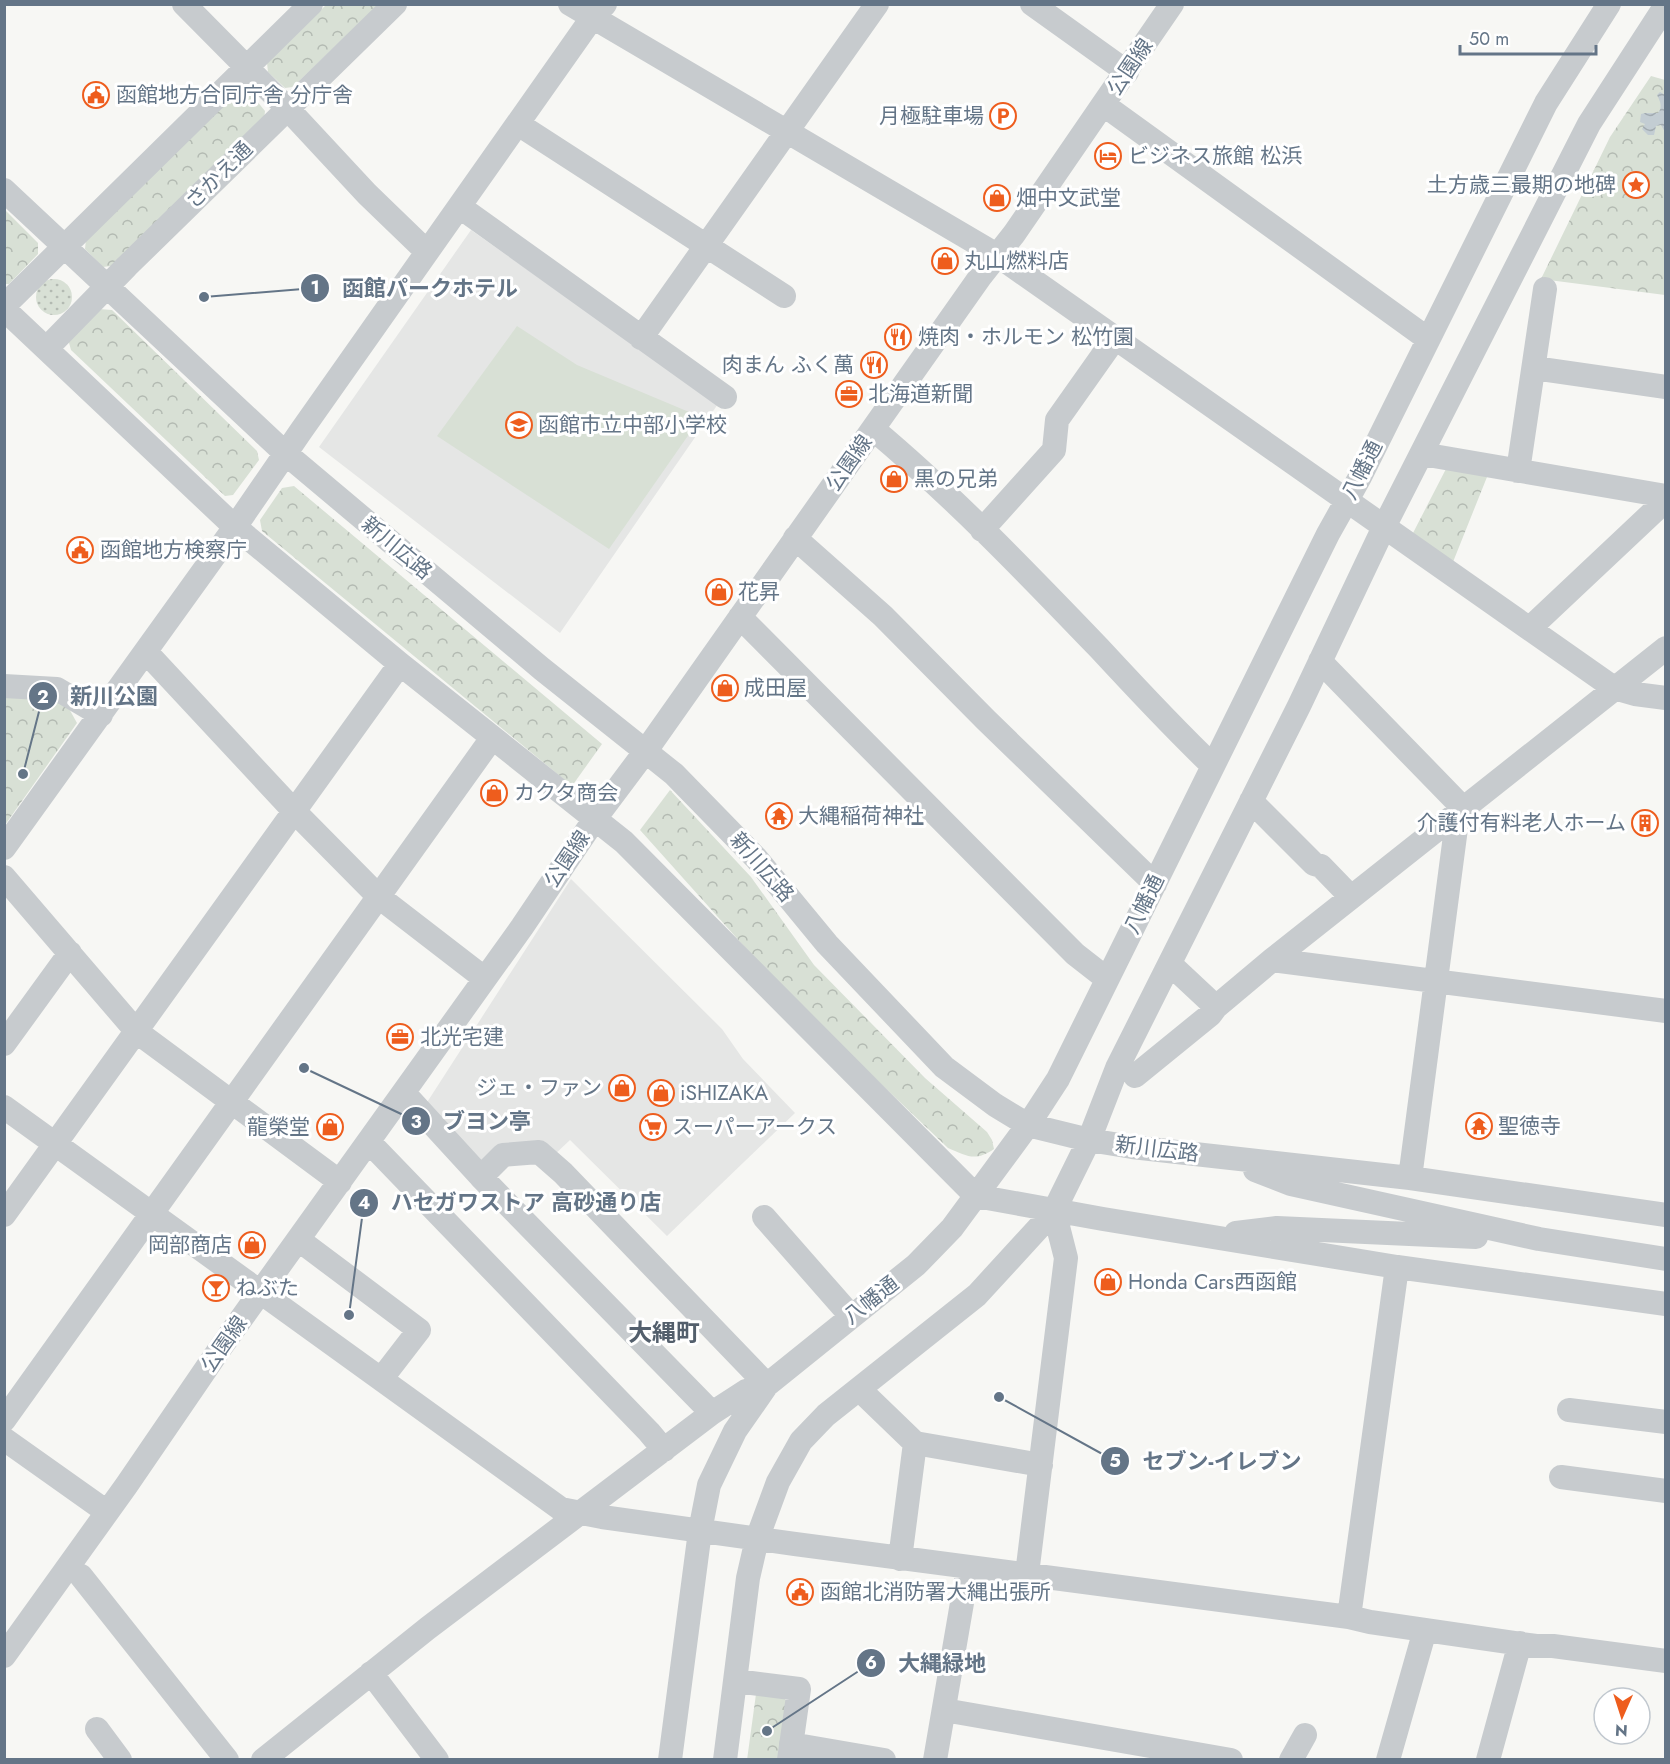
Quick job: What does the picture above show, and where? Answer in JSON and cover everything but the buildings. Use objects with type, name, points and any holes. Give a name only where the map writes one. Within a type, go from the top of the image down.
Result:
[{"type":"street","points":[[184,4],[287,108],[367,194],[427,252]]},
{"type":"street","points":[[311,4],[63,246],[4,307],[46,348],[235,527],[400,664],[632,850],[976,1196],[1397,1267],[1665,1304]]},
{"type":"street","name":"さかえ通","points":[[46,348],[395,4]]},
{"type":"street","points":[[570,4],[599,11],[787,132],[997,255],[1614,688],[1635,694],[1665,698]]},
{"type":"street","points":[[641,338],[877,4]]},
{"type":"street","points":[[1032,4],[1127,72]]},
{"type":"street","name":"公園線","points":[[4,1656],[522,927],[594,820],[645,752],[1104,105],[1172,4]]},
{"type":"street","name":"八幡通","points":[[670,1760],[700,1531],[709,1485],[735,1431],[767,1385],[916,1265],[952,1228],[1028,1125],[1058,1079],[1328,534],[1347,501],[1546,103],[1609,4]]},
{"type":"street","points":[[725,1760],[748,1578],[758,1539],[778,1482],[801,1441],[826,1415],[977,1295],[1054,1210],[1089,1140],[1117,1068],[1251,801],[1384,527],[1589,124],[1665,5]]},
{"type":"street","points":[[4,848],[235,527],[599,11]]},
{"type":"street","points":[[1104,105],[1428,339]]},
{"type":"street","points":[[518,124],[784,296]]},
{"type":"street","name":"新川広路","points":[[4,190],[285,453],[542,669],[674,774],[756,858],[827,944],[944,1067],[995,1105],[1028,1125],[1089,1140],[1410,1178],[1665,1215]]},
{"type":"street","points":[[460,207],[725,397]]},
{"type":"street","points":[[1518,471],[1545,289]]},
{"type":"street","points":[[982,530],[1054,450],[1058,420],[1115,338]]},
{"type":"street","points":[[1534,368],[1665,387]]},
{"type":"street","points":[[873,429],[982,530],[1213,766]]},
{"type":"street","points":[[1422,454],[1665,498]]},
{"type":"street","points":[[1530,628],[1665,498]]},
{"type":"street","points":[[795,538],[883,616],[1155,884]]},
{"type":"street","points":[[740,617],[1075,954],[1107,980]]},
{"type":"street","points":[[1135,1076],[1210,1015],[1216,1007],[1272,960],[1665,648]]},
{"type":"street","points":[[146,652],[294,812],[379,897],[484,978]]},
{"type":"street","points":[[1320,661],[1461,811]]},
{"type":"street","points":[[4,1215],[400,664]]},
{"type":"street","points":[[4,686],[57,689],[101,715]]},
{"type":"street","points":[[4,1420],[492,738]]},
{"type":"street","points":[[1251,801],[1314,864],[1321,866],[1351,897]]},
{"type":"street","points":[[1410,1178],[1435,982],[1461,811]]},
{"type":"street","points":[[4,877],[137,1032],[340,1182]]},
{"type":"street","points":[[4,1044],[70,953]]},
{"type":"street","points":[[1272,960],[1665,1011]]},
{"type":"street","points":[[1170,964],[1216,1007]]},
{"type":"street","points":[[404,1093],[481,1177],[712,1413]]},
{"type":"street","points":[[4,1107],[561,1509],[900,1559],[1349,1617],[1520,1643],[1665,1661],[1665,1657]]},
{"type":"street","points":[[369,1142],[650,1431],[664,1450]]},
{"type":"street","points":[[273,1756],[371,1673],[579,1512],[712,1413],[746,1391],[767,1385],[571,1181],[539,1152],[503,1155],[481,1177]]},
{"type":"street","points":[[1220,1157],[1291,1184],[1539,1239],[1665,1259]]},
{"type":"street","points":[[1027,1574],[1066,1258],[1054,1210]]},
{"type":"street","points":[[764,1217],[851,1316]]},
{"type":"street","points":[[1207,1236],[1277,1228],[1539,1239]]},
{"type":"street","points":[[299,1240],[419,1330],[382,1378]]},
{"type":"street","points":[[1349,1617],[1397,1267]]},
{"type":"street","points":[[859,1389],[915,1443],[1041,1465]]},
{"type":"street","points":[[1569,1410],[1665,1422]]},
{"type":"street","points":[[4,1439],[107,1512]]},
{"type":"street","points":[[900,1559],[915,1443]]},
{"type":"street","points":[[1561,1478],[1665,1491]]},
{"type":"street","points":[[935,1760],[968,1568]]},
{"type":"street","points":[[81,1576],[227,1760]]},
{"type":"street","points":[[1388,1760],[1425,1630]]},
{"type":"street","points":[[1488,1760],[1520,1643]]},
{"type":"street","points":[[371,1673],[437,1760]]},
{"type":"street","points":[[736,1681],[799,1689],[790,1752],[884,1760]]},
{"type":"street","points":[[944,1710],[1231,1760]]},
{"type":"street","points":[[96,1729],[120,1760]]},
{"type":"street","points":[[1291,1760],[1305,1735]]},
{"type":"shaded area","name":"函館市立中部小学校","points":[[471,230],[718,404],[560,633],[319,447]]},
{"type":"shaded area","points":[[571,879],[722,1029],[743,1059],[795,1113],[667,1236],[570,1140],[552,1157],[480,1171],[424,1107]]},
{"type":"green space","points":[[326,5],[378,5],[293,87],[285,88],[268,72],[267,63]]},
{"type":"green space","points":[[1651,76],[1665,80],[1665,295],[1541,279],[1610,137]]},
{"type":"green space","points":[[239,89],[247,89],[265,111],[264,121],[111,266],[103,267],[85,249],[86,239]]},
{"type":"green space","points":[[5,210],[38,243],[38,254],[9,284],[5,284]]},
{"type":"green space","points":[[54,279],[66,285],[72,297],[66,309],[54,315],[42,309],[36,297],[42,285]]},
{"type":"green space","points":[[99,309],[112,310],[257,451],[259,460],[233,495],[225,496],[71,350],[68,339]]},
{"type":"green space","points":[[517,326],[577,365],[701,417],[609,549],[437,436]]},
{"type":"green space","points":[[1448,465],[1489,472],[1453,562],[1413,533]]},
{"type":"green space","points":[[294,486],[602,744],[572,786],[262,531],[260,520],[282,488]]},
{"type":"green space","points":[[5,698],[48,698],[67,705],[77,723],[5,825]]},
{"type":"green space","points":[[670,790],[751,877],[814,965],[925,1078],[987,1132],[994,1149],[976,1157],[948,1148],[785,992],[640,830]]},
{"type":"green space","points":[[756,1694],[784,1698],[788,1703],[780,1759],[747,1760]]},
{"type":"water","points":[[1660,92],[1665,95],[1665,132],[1661,125],[1656,126],[1654,135],[1648,135],[1642,129],[1645,124],[1640,122],[1641,114],[1660,111],[1661,106],[1657,95]]},
{"type":"place","name":"函館地方合同庁舎 分庁舎","points":[[96,95]]},
{"type":"place","name":"月極駐車場","points":[[1003,116]]},
{"type":"place","name":"ビジネス旅館 松浜","points":[[1108,156]]},
{"type":"place","name":"土方歳三最期の地碑","points":[[1636,185]]},
{"type":"place","name":"畑中文武堂","points":[[997,198]]},
{"type":"place","name":"丸山燃料店","points":[[945,261]]},
{"type":"place","name":"函館パークホテル","points":[[204,297]]},
{"type":"place","name":"焼肉・ホルモン 松竹園","points":[[898,337]]},
{"type":"place","name":"肉まん ふく萬","points":[[874,365]]},
{"type":"place","name":"北海道新聞","points":[[849,394]]},
{"type":"place","name":"函館市立中部小学校","points":[[519,425]]},
{"type":"place","name":"黒の兄弟","points":[[894,479]]},
{"type":"place","name":"函館地方検察庁","points":[[80,550]]},
{"type":"place","name":"花昇","points":[[719,592]]},
{"type":"place","name":"成田屋","points":[[725,688]]},
{"type":"place","name":"新川公園","points":[[23,774]]},
{"type":"place","name":"カクタ商会","points":[[494,793]]},
{"type":"place","name":"大縄稲荷神社","points":[[779,816]]},
{"type":"place","name":"介護付有料老人ホーム","points":[[1645,823]]},
{"type":"place","name":"北光宅建","points":[[400,1037]]},
{"type":"place","name":"ブヨン亭","points":[[304,1068]]},
{"type":"place","name":"ジェ・ファン","points":[[622,1088]]},
{"type":"place","name":"iSHIZAKA","points":[[661,1093]]},
{"type":"place","name":"聖徳寺","points":[[1479,1126]]},
{"type":"place","name":"龍榮堂","points":[[330,1127]]},
{"type":"place","name":"スーパーアークス","points":[[653,1127]]},
{"type":"place","name":"岡部商店","points":[[252,1245]]},
{"type":"place","name":"Honda Cars西函館","points":[[1108,1282]]},
{"type":"place","name":"ねぶた","points":[[216,1288]]},
{"type":"place","name":"ハセガワストア 高砂通り店","points":[[349,1315]]},
{"type":"place","name":"セブン-イレブン","points":[[999,1397]]},
{"type":"place","name":"函館北消防署大縄出張所","points":[[800,1592]]},
{"type":"place","name":"大縄緑地","points":[[767,1731]]},
{"type":"district","name":"大縄町","points":[[664,1332]]}]
